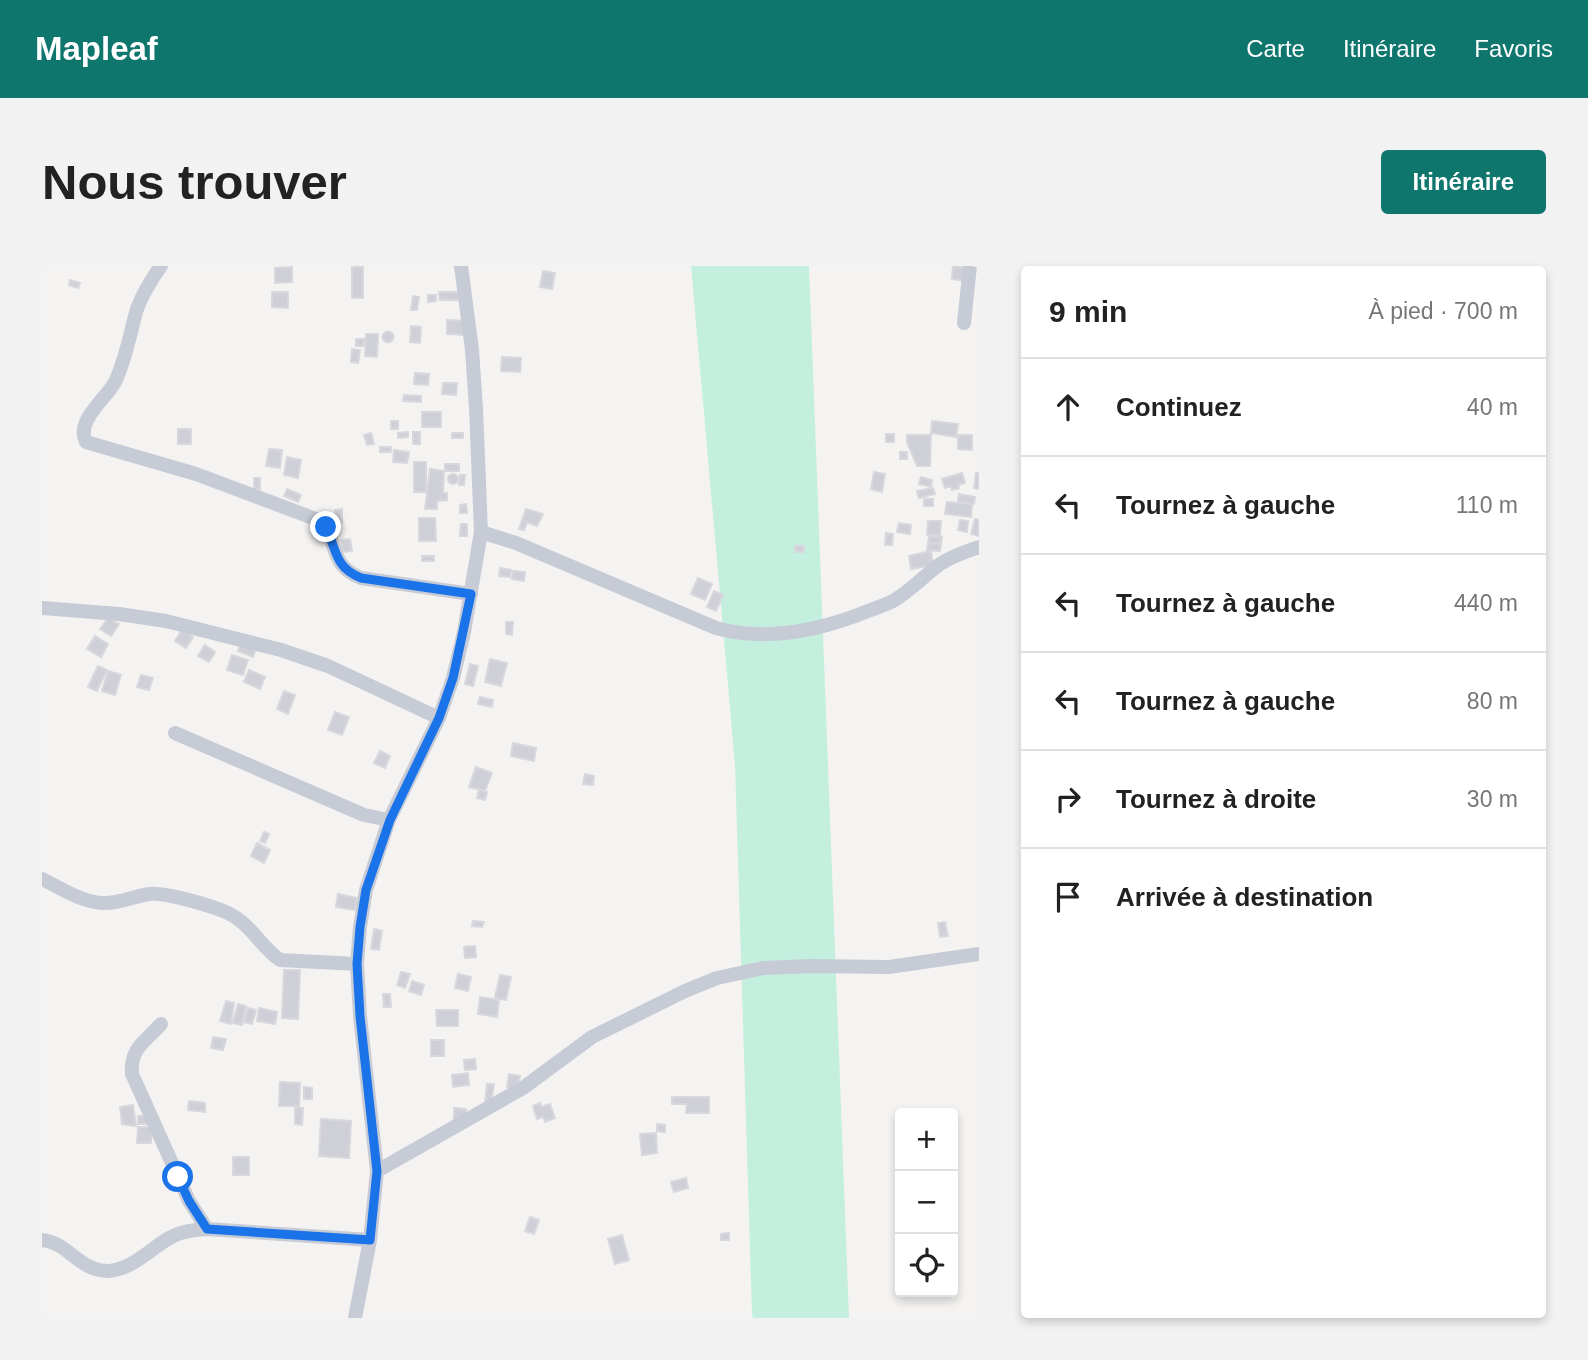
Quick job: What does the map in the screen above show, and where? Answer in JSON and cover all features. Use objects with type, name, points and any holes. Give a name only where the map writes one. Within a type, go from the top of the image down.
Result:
[{"type":"street","points":[[161,266],[148,284],[138,307],[121,368],[113,386],[86,422],[83,436],[86,442],[196,474],[321,521],[330,534],[341,566],[361,578],[471,594]]},
{"type":"street","points":[[355,1318],[370,1240],[377,1171],[360,1016],[357,964],[360,927],[366,890],[390,820],[439,718],[453,678],[481,532],[476,408],[461,266]]},
{"type":"street","points":[[964,323],[970,266]]},
{"type":"street","points":[[481,532],[516,543],[716,628],[759,635],[801,632],[849,619],[892,601],[941,564],[979,547]]},
{"type":"street","points":[[42,608],[166,621],[281,650],[328,666],[439,718]]},
{"type":"street","points":[[175,733],[364,815],[390,820]]},
{"type":"street","points":[[42,879],[85,900],[101,903],[152,893],[214,907],[231,914],[246,925],[280,960],[357,964]]},
{"type":"street","points":[[377,1171],[523,1088],[592,1037],[717,978],[763,968],[811,965],[889,967],[979,954]]},
{"type":"street","points":[[161,1024],[133,1054],[132,1074],[189,1201],[207,1229]]},
{"type":"street","points":[[42,1240],[57,1245],[84,1265],[110,1271],[143,1257],[179,1233],[207,1229],[370,1240]]},
{"type":"green space","points":[[691,266],[809,266],[849,1318],[753,1318],[752,1314],[735,765]]},
{"type":"building","points":[[953,266],[966,267],[966,281],[952,279]]},
{"type":"building","points":[[292,267],[292,282],[275,283],[275,268]]},
{"type":"building","points":[[352,267],[363,267],[363,298],[352,298]]},
{"type":"building","points":[[543,271],[555,273],[552,289],[540,287]]},
{"type":"building","points":[[70,280],[80,283],[78,288],[69,285]]},
{"type":"building","points":[[272,292],[288,292],[288,308],[272,307]]},
{"type":"building","points":[[439,292],[459,292],[459,300],[440,300]]},
{"type":"building","points":[[428,295],[436,295],[436,301],[428,302]]},
{"type":"building","points":[[413,296],[419,297],[417,310],[411,310]]},
{"type":"building","points":[[447,320],[467,321],[466,335],[447,334]]},
{"type":"building","points":[[411,326],[421,327],[420,343],[410,342]]},
{"type":"building","points":[[388,332],[392,333],[392,341],[388,342],[384,341],[383,337],[384,333]]},
{"type":"building","points":[[366,334],[378,334],[377,357],[365,356]]},
{"type":"building","points":[[356,339],[364,339],[364,346],[356,346]]},
{"type":"building","points":[[352,349],[360,350],[358,363],[351,362]]},
{"type":"building","points":[[502,357],[521,358],[520,372],[501,371]]},
{"type":"building","points":[[415,373],[429,374],[428,385],[414,384]]},
{"type":"building","points":[[443,383],[457,383],[456,395],[442,394]]},
{"type":"building","points":[[404,395],[421,396],[421,402],[403,401]]},
{"type":"building","points":[[422,412],[441,412],[441,427],[422,427]]},
{"type":"building","points":[[391,421],[398,421],[398,429],[391,429]]},
{"type":"building","points":[[932,421],[958,424],[956,437],[931,433]]},
{"type":"building","points":[[178,429],[191,429],[191,444],[178,444]]},
{"type":"building","points":[[408,432],[408,437],[398,438],[398,433]]},
{"type":"building","points":[[413,432],[420,432],[420,444],[413,444]]},
{"type":"building","points":[[371,433],[374,444],[367,445],[364,435]]},
{"type":"building","points":[[452,433],[463,433],[463,438],[452,438]]},
{"type":"building","points":[[886,434],[894,434],[894,442],[886,442]]},
{"type":"building","points":[[907,435],[931,435],[930,466],[917,466],[907,442]]},
{"type":"building","points":[[958,435],[972,435],[972,450],[958,449]]},
{"type":"building","points":[[380,447],[391,447],[391,452],[380,452]]},
{"type":"building","points":[[269,449],[282,450],[280,468],[266,466]]},
{"type":"building","points":[[394,450],[409,452],[407,463],[393,462]]},
{"type":"building","points":[[900,452],[907,452],[907,459],[900,459]]},
{"type":"building","points":[[287,457],[301,460],[298,478],[284,475]]},
{"type":"building","points":[[414,462],[426,462],[426,492],[414,492]]},
{"type":"building","points":[[445,464],[459,464],[459,471],[445,471]]},
{"type":"building","points":[[430,469],[444,471],[443,493],[447,493],[447,500],[437,501],[437,509],[425,509]]},
{"type":"building","points":[[874,472],[885,474],[882,492],[871,489]]},
{"type":"building","points":[[962,473],[965,483],[952,490],[951,486],[945,488],[942,479]]},
{"type":"building","points":[[976,473],[979,473],[979,489],[974,488]]},
{"type":"building","points":[[453,474],[457,475],[457,483],[453,484],[449,483],[448,479],[449,475]]},
{"type":"building","points":[[460,475],[465,475],[464,485],[459,485]]},
{"type":"building","points":[[921,477],[932,480],[931,487],[919,484]]},
{"type":"building","points":[[254,478],[260,478],[260,489],[254,488]]},
{"type":"building","points":[[933,488],[935,494],[919,498],[917,491]]},
{"type":"building","points":[[287,489],[301,495],[298,502],[284,496]]},
{"type":"building","points":[[959,494],[975,497],[974,504],[958,501]]},
{"type":"building","points":[[924,499],[933,499],[933,506],[924,506]]},
{"type":"building","points":[[947,502],[972,504],[971,517],[945,514]]},
{"type":"building","points":[[466,504],[467,513],[460,513],[460,505]]},
{"type":"building","points":[[342,509],[342,523],[335,523],[335,510]]},
{"type":"building","points":[[526,509],[543,514],[537,526],[527,522],[524,530],[519,529]]},
{"type":"building","points":[[419,518],[435,518],[436,541],[419,541]]},
{"type":"building","points":[[975,519],[979,520],[979,536],[971,534]]},
{"type":"building","points":[[960,520],[968,521],[967,532],[958,530]]},
{"type":"building","points":[[928,521],[941,521],[940,535],[927,535]]},
{"type":"building","points":[[899,523],[911,525],[910,534],[897,532]]},
{"type":"building","points":[[461,524],[467,524],[467,536],[460,536]]},
{"type":"building","points":[[886,533],[893,534],[892,545],[885,545]]},
{"type":"building","points":[[929,536],[942,537],[941,543],[928,543]]},
{"type":"building","points":[[350,539],[352,551],[342,552],[341,540]]},
{"type":"building","points":[[928,543],[941,544],[940,551],[927,550]]},
{"type":"building","points":[[795,546],[804,546],[804,552],[795,552]]},
{"type":"building","points":[[931,551],[933,565],[911,569],[909,556]]},
{"type":"building","points":[[422,556],[434,556],[434,561],[422,561]]},
{"type":"building","points":[[500,568],[511,570],[510,577],[499,576]]},
{"type":"building","points":[[513,571],[525,572],[524,581],[512,579]]},
{"type":"building","points":[[698,578],[712,584],[705,600],[691,594]]},
{"type":"building","points":[[714,591],[723,595],[716,611],[707,607]]},
{"type":"building","points":[[108,618],[119,624],[111,636],[100,629]]},
{"type":"building","points":[[506,622],[513,622],[512,635],[506,634]]},
{"type":"building","points":[[182,630],[193,637],[186,648],[175,641]]},
{"type":"building","points":[[95,636],[108,644],[101,657],[87,649]]},
{"type":"building","points":[[242,642],[256,648],[253,657],[238,651]]},
{"type":"building","points":[[205,645],[215,652],[209,662],[198,656]]},
{"type":"building","points":[[232,655],[248,660],[243,675],[227,670]]},
{"type":"building","points":[[490,659],[507,663],[501,686],[485,682]]},
{"type":"building","points":[[470,664],[478,666],[473,686],[465,684]]},
{"type":"building","points":[[98,666],[107,670],[97,691],[88,687]]},
{"type":"building","points":[[249,670],[265,677],[260,689],[244,682]]},
{"type":"building","points":[[108,671],[121,675],[115,695],[102,691]]},
{"type":"building","points":[[141,675],[153,678],[149,690],[137,687]]},
{"type":"building","points":[[284,691],[295,695],[288,714],[277,709]]},
{"type":"building","points":[[480,697],[493,700],[492,707],[478,704]]},
{"type":"building","points":[[335,712],[349,717],[342,735],[328,730]]},
{"type":"building","points":[[513,743],[536,748],[534,761],[511,756]]},
{"type":"building","points":[[380,751],[390,756],[385,768],[374,763]]},
{"type":"building","points":[[476,767],[492,773],[485,791],[469,787]]},
{"type":"building","points":[[585,774],[594,776],[593,785],[583,784]]},
{"type":"building","points":[[479,790],[487,792],[485,800],[477,798]]},
{"type":"building","points":[[264,832],[269,834],[265,843],[260,841]]},
{"type":"building","points":[[257,843],[270,850],[264,863],[251,856]]},
{"type":"building","points":[[338,894],[357,898],[355,910],[336,907]]},
{"type":"building","points":[[473,921],[484,922],[482,927],[472,926]]},
{"type":"building","points":[[945,922],[948,936],[940,937],[938,923]]},
{"type":"building","points":[[374,929],[382,931],[379,950],[371,949]]},
{"type":"building","points":[[475,946],[476,957],[465,958],[464,947]]},
{"type":"building","points":[[284,970],[300,970],[298,1019],[282,1018]]},
{"type":"building","points":[[401,972],[410,974],[405,988],[397,985]]},
{"type":"building","points":[[458,974],[471,977],[468,991],[455,988]]},
{"type":"building","points":[[500,975],[511,977],[506,1000],[495,998]]},
{"type":"building","points":[[412,981],[424,985],[421,995],[409,991]]},
{"type":"building","points":[[383,994],[390,994],[391,1007],[384,1007]]},
{"type":"building","points":[[480,997],[499,1000],[497,1017],[478,1014]]},
{"type":"building","points":[[226,1001],[234,1003],[231,1024],[220,1021]]},
{"type":"building","points":[[238,1004],[246,1006],[242,1025],[233,1023]]},
{"type":"building","points":[[248,1008],[256,1010],[252,1024],[244,1022]]},
{"type":"building","points":[[259,1008],[277,1012],[275,1024],[257,1021]]},
{"type":"building","points":[[436,1010],[458,1010],[458,1026],[437,1026]]},
{"type":"building","points":[[213,1037],[226,1039],[223,1050],[211,1048]]},
{"type":"building","points":[[431,1040],[444,1040],[444,1056],[431,1056]]},
{"type":"building","points":[[475,1059],[476,1069],[465,1070],[464,1060]]},
{"type":"building","points":[[468,1073],[469,1085],[453,1087],[452,1075]]},
{"type":"building","points":[[509,1074],[520,1076],[517,1089],[507,1087]]},
{"type":"building","points":[[280,1082],[300,1083],[299,1106],[279,1106]]},
{"type":"building","points":[[487,1084],[494,1084],[491,1105],[485,1104]]},
{"type":"building","points":[[304,1087],[312,1088],[312,1099],[304,1099]]},
{"type":"building","points":[[672,1097],[709,1097],[709,1113],[686,1113],[687,1104],[672,1104]]},
{"type":"building","points":[[189,1101],[205,1103],[205,1112],[188,1110]]},
{"type":"building","points":[[540,1103],[541,1107],[550,1104],[555,1118],[545,1122],[543,1117],[537,1119],[533,1106]]},
{"type":"building","points":[[133,1105],[136,1126],[122,1124],[120,1107]]},
{"type":"building","points":[[295,1108],[303,1108],[302,1125],[295,1124]]},
{"type":"building","points":[[454,1108],[466,1109],[466,1115],[454,1121]]},
{"type":"building","points":[[138,1116],[146,1116],[149,1124],[138,1124]]},
{"type":"building","points":[[321,1119],[351,1121],[349,1158],[319,1156]]},
{"type":"building","points":[[657,1124],[665,1125],[665,1132],[657,1131]]},
{"type":"building","points":[[138,1127],[152,1127],[151,1143],[137,1143]]},
{"type":"building","points":[[656,1133],[657,1153],[642,1155],[640,1134]]},
{"type":"building","points":[[233,1157],[249,1157],[249,1175],[233,1175]]},
{"type":"building","points":[[686,1178],[688,1188],[674,1192],[671,1182]]},
{"type":"building","points":[[530,1217],[539,1220],[534,1234],[525,1231]]},
{"type":"building","points":[[729,1233],[729,1240],[721,1240],[721,1234]]},
{"type":"building","points":[[622,1235],[629,1260],[615,1264],[608,1239]]},
{"type":"route","points":[[178,1177],[207,1229],[370,1240],[377,1171],[360,1016],[357,964],[360,927],[366,890],[390,820],[439,718],[453,678],[471,594],[361,578],[349,573],[341,566],[326,527]]}]
